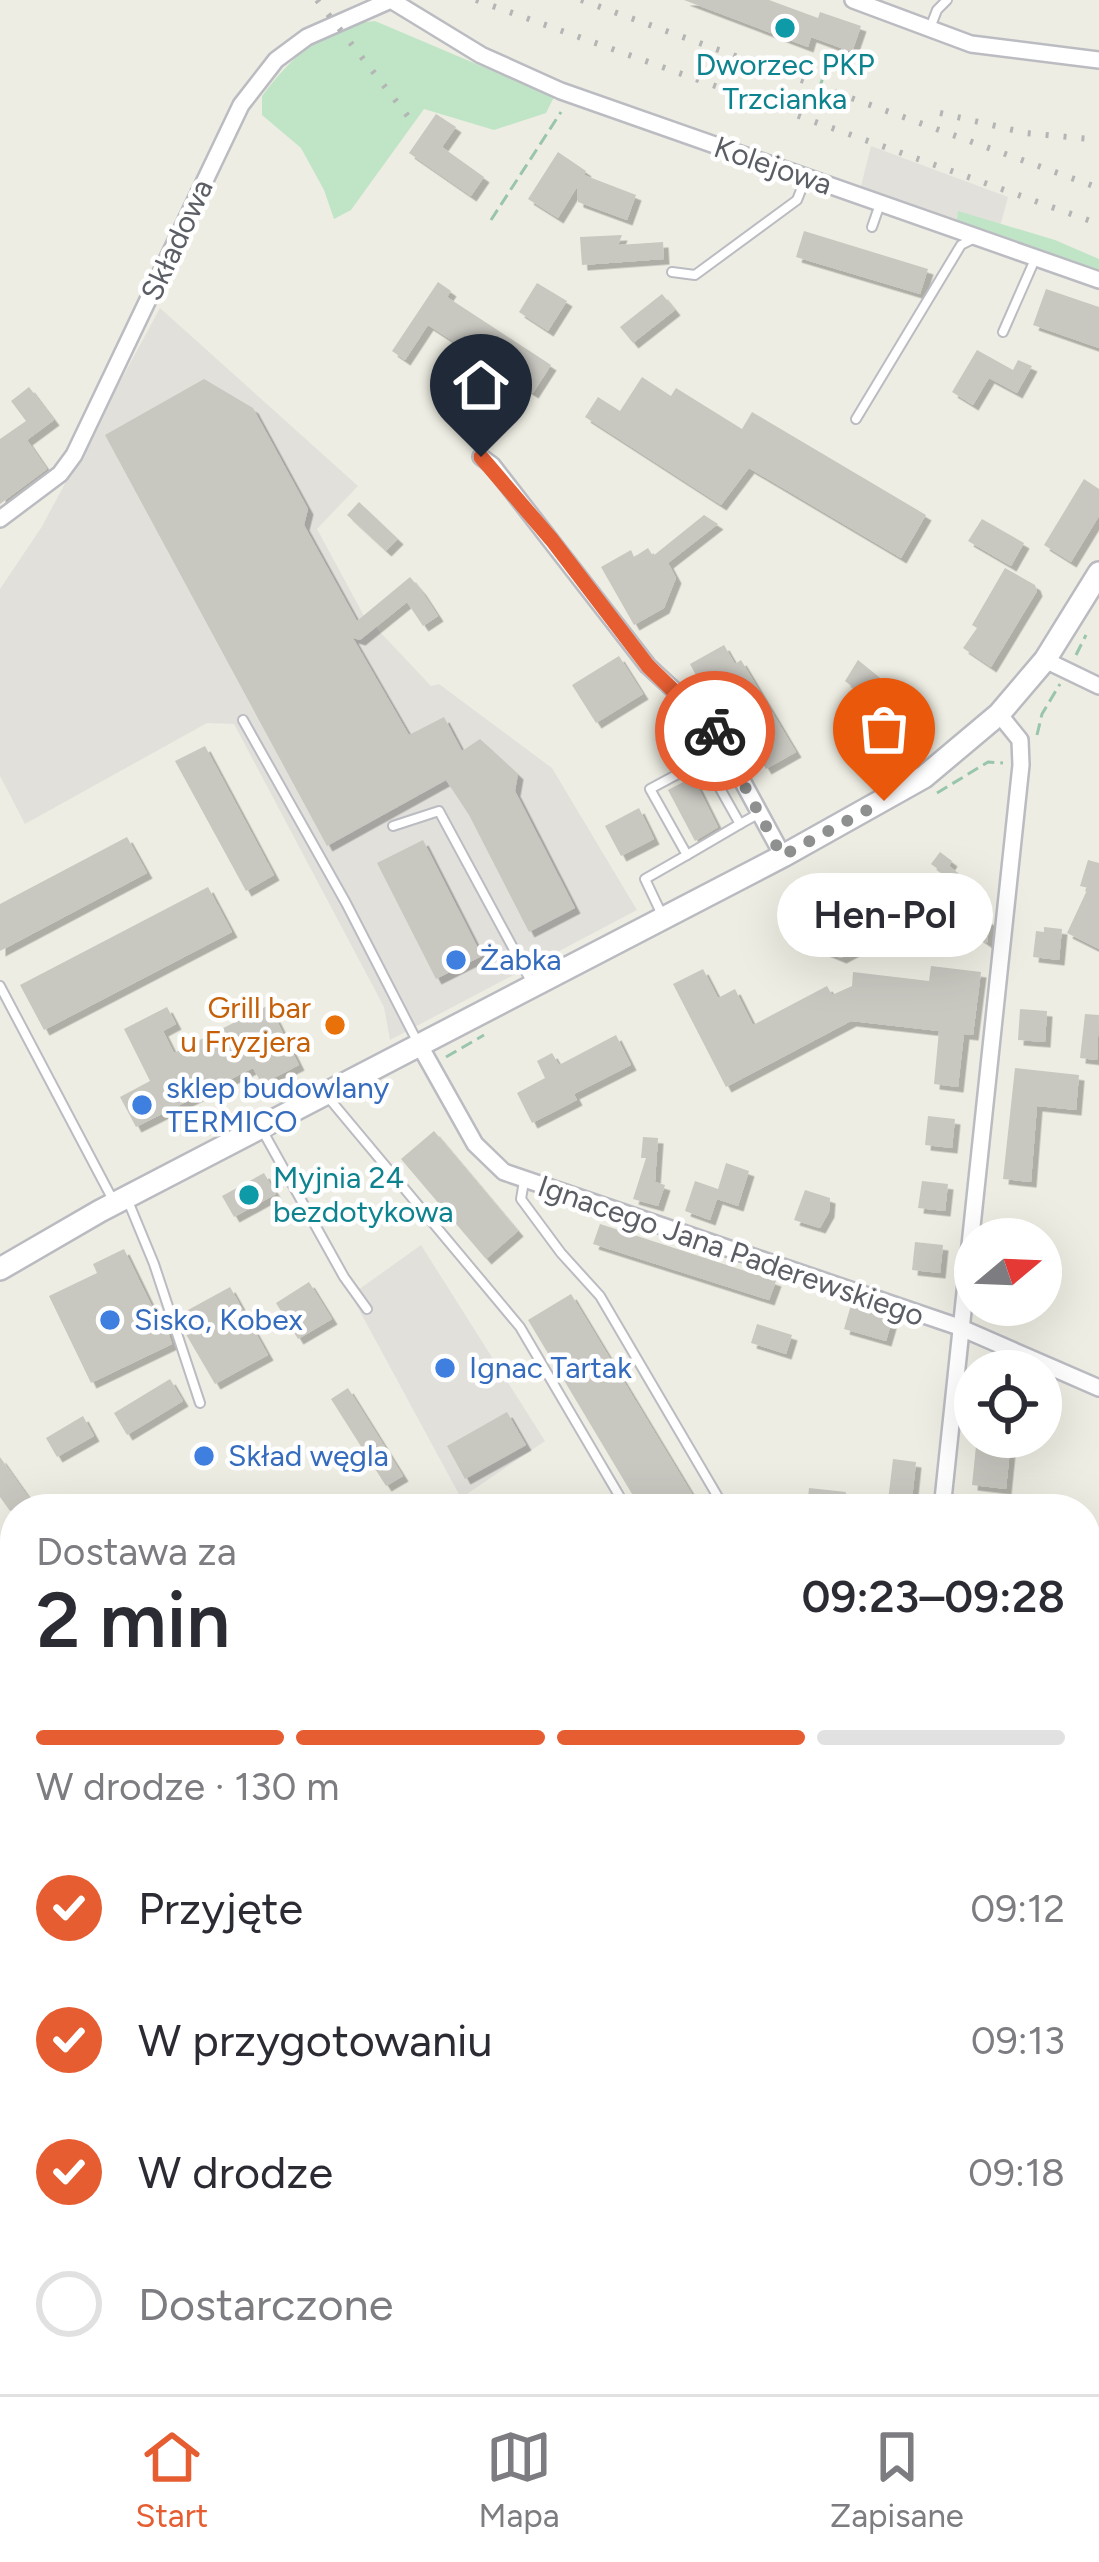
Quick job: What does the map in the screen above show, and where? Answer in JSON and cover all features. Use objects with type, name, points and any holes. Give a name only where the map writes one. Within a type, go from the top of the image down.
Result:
[{"type":"main road","points":[[0,1269],[121,1200],[782,856],[924,777],[999,714],[1045,660],[1099,573]]},
{"type":"street","name":"Kolejowa","points":[[391,0],[481,55],[570,94],[1099,280]]},
{"type":"street","name":"Składowa","points":[[0,519],[60,474],[74,455],[241,105],[276,60],[307,37],[391,0]]},
{"type":"street","points":[[853,0],[971,44],[1099,60]]},
{"type":"street","points":[[481,457],[540,525],[648,666],[712,725],[782,856]]},
{"type":"street","points":[[1045,660],[1099,686]]},
{"type":"street","points":[[943,1494],[1021,765],[1020,740],[999,714]]},
{"type":"street","name":"Ignacego Jana Paderewskiego","points":[[420,1046],[475,1144],[490,1162],[524,1181],[959,1327],[1099,1388]]},
{"type":"lane","points":[[929,29],[947,0]]},
{"type":"lane","points":[[672,272],[695,275],[797,200],[806,177]]},
{"type":"lane","points":[[872,227],[881,203]]},
{"type":"lane","points":[[856,419],[961,245],[980,237]]},
{"type":"lane","points":[[1004,332],[1036,257]]},
{"type":"lane","points":[[243,720],[420,1046]]},
{"type":"lane","points":[[687,855],[650,788],[704,760],[740,824]]},
{"type":"lane","points":[[393,826],[439,812],[534,986]]},
{"type":"lane","points":[[663,918],[645,879],[760,814]]},
{"type":"lane","points":[[0,986],[154,1264],[200,1403]]},
{"type":"lane","points":[[326,1095],[520,1327],[618,1494]]},
{"type":"lane","points":[[260,1127],[344,1277],[367,1309]]},
{"type":"lane","points":[[524,1181],[521,1199],[600,1295],[716,1494]]},
{"type":"path","points":[[818,92],[826,70]]},
{"type":"path","points":[[491,220],[570,94]]},
{"type":"shaded area","points":[[871,146],[1008,197],[998,234],[860,190]]},
{"type":"shaded area","points":[[160,308],[358,486],[317,529],[363,614],[431,686],[439,684],[552,768],[637,910],[390,1040],[384,1007],[234,724],[207,723],[25,824],[0,776],[0,589],[41,528]]},
{"type":"shaded area","name":"Ignac Tartak","points":[[421,1245],[545,1441],[467,1494],[459,1494],[351,1295]]},
{"type":"green space","points":[[375,21],[554,97],[546,113],[494,130],[424,109],[351,210],[334,219],[301,148],[262,115],[262,96],[284,69],[325,36]]},
{"type":"green space","points":[[958,211],[1055,240],[1099,259],[1099,270],[957,220]]},
{"type":"building","name":"Dworzec PKP Trzcianka","points":[[684,0],[769,0],[818,18],[820,12],[861,26],[852,52],[811,37],[808,47]]},
{"type":"building","points":[[436,114],[456,127],[442,147],[484,177],[471,196],[409,153]]},
{"type":"building","points":[[558,152],[586,171],[584,175],[636,195],[627,220],[578,202],[577,187],[558,218],[528,199]]},
{"type":"building","points":[[804,231],[928,269],[920,294],[796,257]]},
{"type":"building","points":[[622,235],[618,245],[663,242],[664,259],[582,265],[580,237]]},
{"type":"building","points":[[438,282],[451,291],[447,297],[551,365],[533,393],[428,325],[405,360],[392,351]]},
{"type":"building","points":[[537,283],[567,301],[548,331],[519,312]]},
{"type":"building","points":[[1046,289],[1099,307],[1099,348],[1033,325]]},
{"type":"building","points":[[662,294],[675,310],[633,343],[620,327]]},
{"type":"building","points":[[977,350],[1013,370],[1018,360],[1032,366],[1017,393],[989,378],[973,405],[952,392]]},
{"type":"building","points":[[642,377],[671,396],[676,388],[742,429],[752,412],[926,515],[901,558],[749,468],[721,505],[585,417],[598,397],[620,411]]},
{"type":"building","points":[[204,379],[253,408],[308,509],[304,525],[357,621],[410,577],[421,590],[438,616],[423,626],[407,602],[360,640],[353,638],[409,735],[444,717],[462,751],[480,739],[518,774],[515,791],[575,908],[529,932],[446,780],[327,846],[105,435]]},
{"type":"building","points":[[29,387],[54,420],[27,440],[47,469],[0,504],[0,439],[26,421],[11,401]]},
{"type":"building","points":[[1084,479],[1099,489],[1099,516],[1071,562],[1044,545]]},
{"type":"building","points":[[359,502],[398,539],[386,551],[347,515]]},
{"type":"building","points":[[704,515],[718,524],[668,563],[676,578],[664,608],[634,625],[601,567],[631,550],[634,557],[648,548],[653,556]]},
{"type":"building","points":[[982,519],[1024,543],[1011,566],[968,541]]},
{"type":"building","points":[[1005,568],[1035,585],[1037,591],[991,667],[963,648]]},
{"type":"building","points":[[724,645],[735,664],[741,660],[796,752],[766,769],[712,676],[700,683],[690,664]]},
{"type":"building","points":[[619,656],[643,694],[596,723],[572,685]]},
{"type":"building","points":[[858,660],[901,695],[886,714],[845,681]]},
{"type":"building","points":[[888,717],[899,740],[872,755],[856,735]]},
{"type":"building","points":[[205,746],[274,875],[246,891],[175,761]]},
{"type":"building","points":[[693,777],[718,827],[695,841],[668,790]]},
{"type":"building","points":[[639,808],[654,839],[621,856],[605,826]]},
{"type":"building","points":[[127,837],[147,873],[0,951],[0,904]]},
{"type":"building","points":[[423,840],[482,956],[436,979],[377,863]]},
{"type":"building","points":[[940,852],[952,861],[949,866],[983,892],[972,908],[990,921],[987,943],[925,899],[942,872],[931,864]]},
{"type":"building","points":[[1088,860],[1099,863],[1099,949],[1067,933],[1088,888],[1080,886]]},
{"type":"building","points":[[877,878],[902,926],[841,958],[824,951],[806,915]]},
{"type":"building","points":[[208,887],[232,932],[44,1030],[20,985]]},
{"type":"building","points":[[1044,927],[1062,929],[1059,960],[1033,957],[1036,931],[1044,932]]},
{"type":"building","points":[[931,966],[981,972],[973,1035],[964,1034],[958,1087],[934,1084],[939,1031],[851,1021],[726,1087],[673,984],[703,969],[718,998],[735,989],[753,1025],[827,986],[832,995],[852,986],[853,972],[929,981]]},
{"type":"building","points":[[269,1005],[299,1065],[262,1084],[253,1068],[136,1127],[120,1097],[150,1081],[124,1029],[167,1007],[176,1024],[163,1031],[174,1053]]},
{"type":"building","points":[[1020,1009],[1047,1011],[1045,1042],[1018,1040]]},
{"type":"building","points":[[1085,1014],[1099,1015],[1097,1060],[1080,1058]]},
{"type":"building","points":[[616,1035],[631,1065],[574,1094],[577,1100],[532,1123],[517,1093],[545,1078],[537,1061],[552,1053],[559,1065]]},
{"type":"building","points":[[1015,1068],[1079,1075],[1076,1110],[1037,1106],[1031,1182],[1003,1179]]},
{"type":"building","points":[[928,1116],[955,1119],[952,1148],[925,1145]]},
{"type":"building","points":[[434,1131],[518,1231],[486,1259],[401,1159]]},
{"type":"building","points":[[643,1137],[658,1138],[655,1182],[665,1185],[658,1206],[633,1199],[646,1158],[641,1158]]},
{"type":"building","points":[[726,1163],[749,1171],[738,1206],[717,1199],[710,1220],[685,1211],[695,1181],[718,1189]]},
{"type":"building","name":"Myjnia 24 bezdotykowa","points":[[264,1173],[276,1194],[234,1217],[222,1196]]},
{"type":"building","points":[[922,1181],[948,1184],[945,1211],[918,1208]]},
{"type":"building","points":[[805,1190],[830,1198],[820,1228],[794,1220]]},
{"type":"building","points":[[600,1224],[776,1281],[769,1300],[593,1244]]},
{"type":"building","points":[[915,1242],[943,1245],[940,1273],[912,1270]]},
{"type":"building","name":"Sisko, Kobex","points":[[124,1249],[172,1344],[91,1383],[49,1296],[97,1273],[93,1264]]},
{"type":"building","points":[[309,1282],[332,1319],[298,1339],[276,1303]]},
{"type":"building","points":[[230,1287],[268,1355],[215,1384],[179,1315]]},
{"type":"building","points":[[571,1294],[692,1494],[632,1494],[528,1320]]},
{"type":"building","points":[[851,1305],[893,1317],[886,1341],[844,1329]]},
{"type":"building","points":[[757,1324],[792,1335],[786,1354],[751,1343]]},
{"type":"building","points":[[170,1379],[183,1401],[127,1435],[114,1413]]},
{"type":"building","points":[[348,1388],[403,1476],[386,1486],[331,1399]]},
{"type":"building","points":[[507,1412],[526,1445],[465,1479],[447,1446]]},
{"type":"building","points":[[83,1416],[94,1436],[57,1457],[46,1438]]},
{"type":"building","points":[[0,1457],[26,1494],[0,1494]]},
{"type":"building","points":[[975,1458],[1009,1458],[1006,1489],[972,1485]]},
{"type":"building","points":[[893,1459],[916,1462],[913,1494],[889,1494]]},
{"type":"building","points":[[809,1488],[846,1492],[846,1494],[808,1494]]},
{"type":"railway","points":[[317,0],[414,124]]},
{"type":"railway","points":[[476,0],[1099,224]]},
{"type":"railway","points":[[581,0],[1099,188]]},
{"type":"railway","points":[[940,113],[1026,133],[1099,140]]},
{"type":"way so far","points":[[715,731],[782,856],[884,801]]},
{"type":"place","name":"Dworzec PKP Trzcianka","points":[[785,28]]},
{"type":"place","name":"Hen-Pol","points":[[884,801]]},
{"type":"place","name":"Żabka","points":[[456,960]]},
{"type":"place","name":"Grill bar u Fryzjera","points":[[335,1025]]},
{"type":"place","name":"sklep budowlany TERMICO","points":[[142,1105]]},
{"type":"place","name":"Myjnia 24 bezdotykowa","points":[[249,1195]]},
{"type":"place","name":"Sisko, Kobex","points":[[110,1320]]},
{"type":"place","name":"Ignac Tartak","points":[[445,1368]]},
{"type":"place","name":"Skład węgla","points":[[204,1456]]},
{"type":"route","points":[[481,457],[552,540],[648,666],[715,731]]}]
